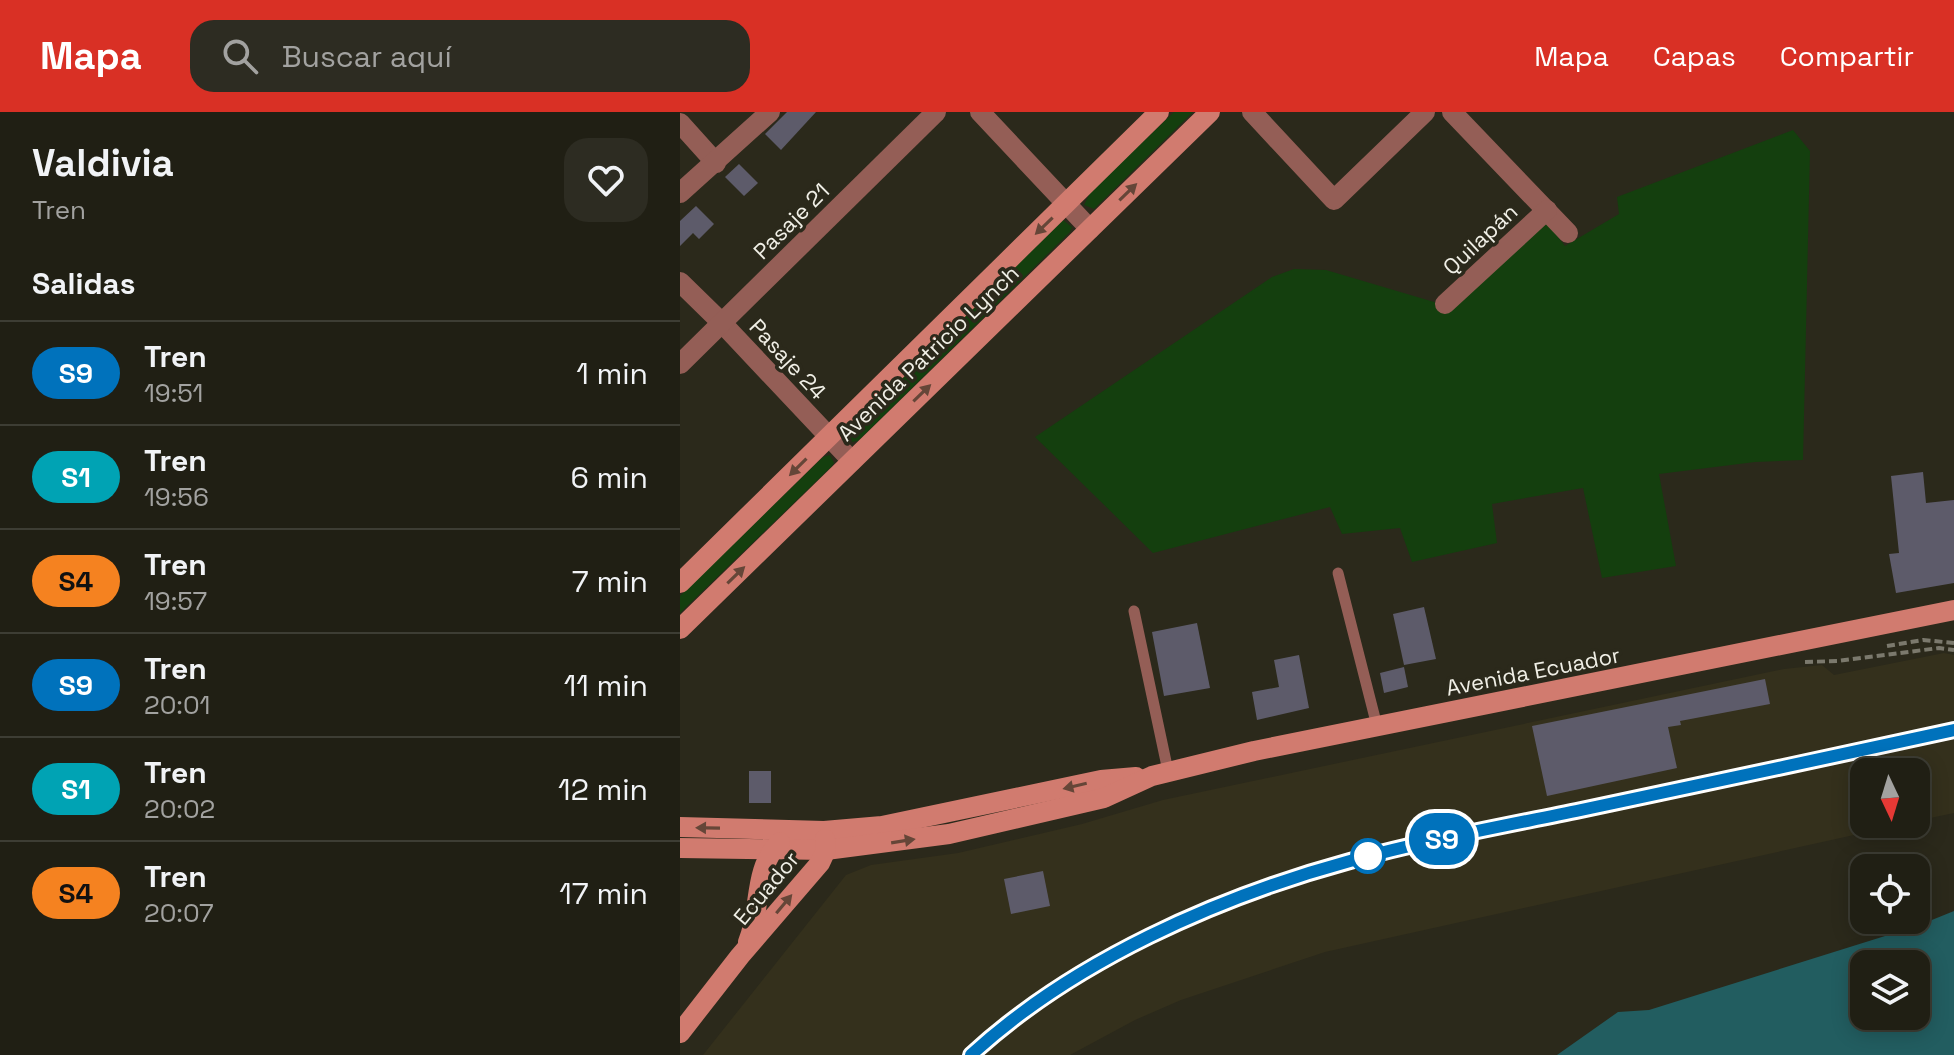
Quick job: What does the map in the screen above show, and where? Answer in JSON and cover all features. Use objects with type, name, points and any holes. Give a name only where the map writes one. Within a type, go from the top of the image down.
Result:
[{"type":"main road","name":"Avenida Patricio Lynch","points":[[680,583],[1159,112]]},
{"type":"main road","name":"Avenida Patricio Lynch","points":[[680,629],[1210,112]]},
{"type":"main road","points":[[1924,618],[1954,610]]},
{"type":"main road","name":"Avenida Ecuador","points":[[942,815],[1101,780],[1160,773],[1377,726],[1924,618]]},
{"type":"main road","points":[[1924,618],[1954,624]]},
{"type":"main road","name":"Avenida Ecuador","points":[[825,840],[949,834],[1104,798],[1160,773]]},
{"type":"main road","name":"Ecuador","points":[[773,849],[942,815]]},
{"type":"main road","points":[[680,827],[792,830]]},
{"type":"main road","name":"Ecuador","points":[[740,956],[752,933],[758,884],[773,849],[792,830],[825,840]]},
{"type":"main road","name":"Ecuador","points":[[680,1033],[740,956],[820,863],[825,840]]},
{"type":"main road","points":[[680,848],[773,849]]},
{"type":"main road","points":[[722,849],[746,862],[758,884]]},
{"type":"street","points":[[680,193],[770,112]]},
{"type":"street","name":"Pasaje 21","points":[[680,364],[936,112]]},
{"type":"street","points":[[980,112],[1090,229]]},
{"type":"street","points":[[1252,112],[1334,200],[1425,112]]},
{"type":"street","points":[[1452,112],[1568,233]]},
{"type":"street","points":[[680,123],[716,163]]},
{"type":"street","name":"Quilapán","points":[[1445,304],[1547,210]]},
{"type":"street","name":"Pasaje 24","points":[[680,282],[852,461]]},
{"type":"lane","points":[[1338,573],[1377,726]]},
{"type":"lane","points":[[1134,611],[1160,773]]},
{"type":"path","points":[[1798,662],[1837,661],[1939,648],[1954,650]]},
{"type":"shaded area","points":[[1944,653],[1954,655],[1954,813],[1930,818],[1930,758],[1850,758],[1850,836],[1325,952],[1181,1000],[1135,1020],[1070,1055],[703,1055],[846,875],[871,865],[958,853],[1082,824],[1163,800],[1784,669],[1822,665],[1834,675]]},
{"type":"green space","points":[[1174,112],[1193,112],[1094,209],[1084,205],[1090,193]]},
{"type":"green space","points":[[1793,130],[1810,151],[1803,460],[1755,462],[1659,474],[1676,566],[1602,578],[1583,488],[1492,504],[1497,543],[1412,562],[1400,528],[1342,534],[1330,507],[1153,553],[1035,437],[1272,277],[1294,269],[1326,270],[1451,307],[1546,221],[1565,246],[1619,214],[1617,197]]},
{"type":"green space","points":[[1063,220],[1072,227],[1070,232],[858,441],[851,442],[847,437],[848,431]]},
{"type":"green space","points":[[830,455],[834,463],[831,467],[680,613],[680,596],[823,457]]},
{"type":"water","points":[[1954,911],[1954,1055],[1557,1055],[1618,1012],[1649,1010],[1891,934],[1930,934],[1930,921]]},
{"type":"building","points":[[787,112],[816,112],[781,150],[765,134]]},
{"type":"building","points":[[739,164],[758,183],[744,196],[725,177]]},
{"type":"building","points":[[696,206],[714,224],[699,239],[693,233],[680,246],[680,221]]},
{"type":"building","points":[[1923,472],[1926,503],[1954,500],[1954,583],[1896,593],[1889,554],[1899,553],[1891,476]]},
{"type":"building","points":[[1424,607],[1436,659],[1404,665],[1393,614]]},
{"type":"building","points":[[1197,623],[1210,688],[1164,696],[1152,632]]},
{"type":"building","points":[[1299,655],[1309,708],[1257,720],[1252,692],[1279,687],[1274,660]]},
{"type":"building","points":[[1404,667],[1408,687],[1384,693],[1380,673]]},
{"type":"building","points":[[1765,679],[1770,704],[1680,721],[1681,725],[1668,727],[1677,768],[1547,796],[1532,726]]},
{"type":"building","points":[[749,771],[771,771],[771,803],[749,803]]},
{"type":"building","points":[[1043,871],[1050,906],[1011,914],[1004,879]]},
{"type":"railway","points":[[971,1055],[1011,1021],[1101,962],[1199,913],[1300,875],[1407,846],[1954,730]]},
{"type":"train","name":"S9","points":[[971,1055],[1021,1015],[1105,961],[1194,916],[1287,880],[1382,852],[1954,730]]}]
